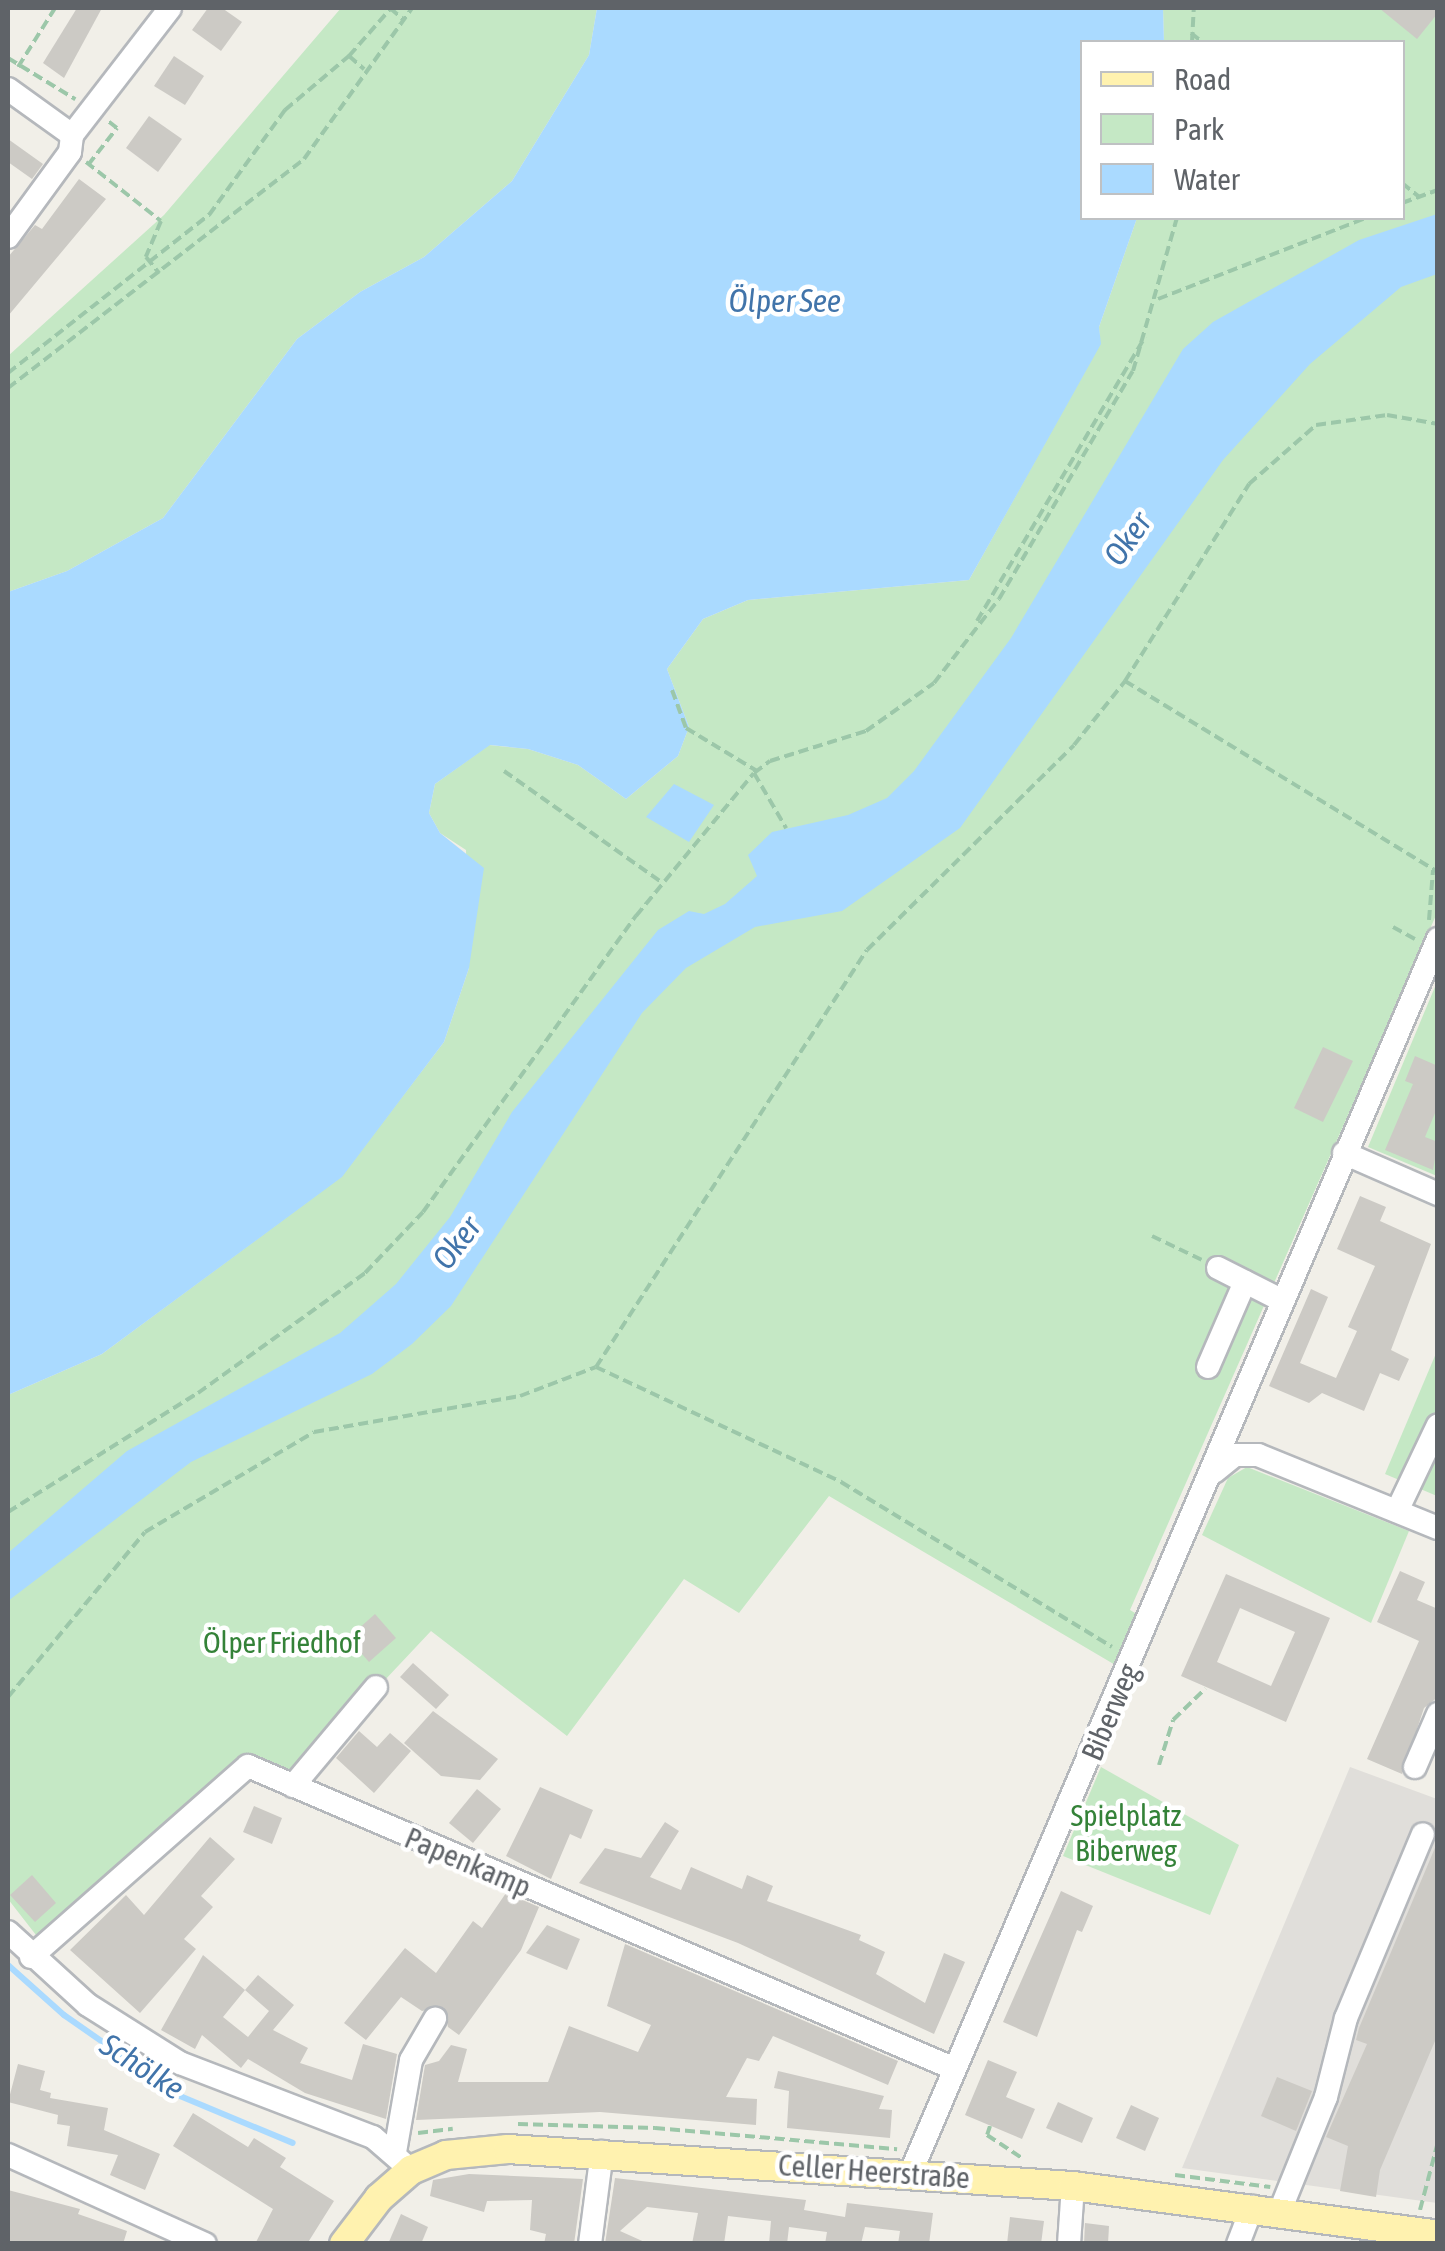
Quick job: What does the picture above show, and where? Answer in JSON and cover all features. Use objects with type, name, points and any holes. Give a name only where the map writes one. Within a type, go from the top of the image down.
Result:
[{"type":"main road","name":"Celler Heerstraße","points":[[344,2244],[403,2161],[508,2149],[911,2172],[1073,2186],[1438,2235]]},
{"type":"street","points":[[8,238],[70,152],[72,136],[170,8]]},
{"type":"street","points":[[10,82],[72,136]]},
{"type":"street","name":"Biberweg","points":[[911,2172],[1214,1472],[1281,1300],[1435,944]]},
{"type":"street","points":[[1344,1153],[1438,1194]]},
{"type":"street","points":[[1218,1268],[1281,1300]]},
{"type":"street","points":[[1208,1367],[1245,1282]]},
{"type":"street","points":[[1397,1511],[1438,1425]]},
{"type":"street","points":[[1214,1472],[1235,1455],[1258,1455],[1438,1528]]},
{"type":"street","points":[[293,1786],[376,1687]]},
{"type":"street","points":[[1415,1767],[1438,1714]]},
{"type":"street","name":"Papenkamp","points":[[31,1957],[248,1766],[955,2069]]},
{"type":"street","points":[[1238,2244],[1266,2209],[1326,2097],[1346,2018],[1422,1834]]},
{"type":"street","points":[[8,1932],[88,2005],[180,2063],[403,2161],[411,2060],[436,2020]]},
{"type":"street","points":[[590,2244],[602,2152]]},
{"type":"street","points":[[8,2155],[205,2244]]},
{"type":"street","points":[[1069,2244],[1073,2186]]},
{"type":"path","points":[[10,82],[55,8]]},
{"type":"path","points":[[8,373],[209,215],[285,110],[349,56],[391,8],[404,20]]},
{"type":"path","points":[[8,388],[304,159],[412,8]]},
{"type":"path","points":[[1192,40],[1194,8]]},
{"type":"path","points":[[1192,33],[1200,40]]},
{"type":"path","points":[[349,56],[366,70]]},
{"type":"path","points":[[72,136],[88,165],[161,220],[146,256],[159,274]]},
{"type":"path","points":[[1405,185],[1419,197]]},
{"type":"path","points":[[1405,202],[1438,190]]},
{"type":"path","points":[[968,635],[999,598],[1132,372],[1158,300],[1177,220]]},
{"type":"path","points":[[1158,300],[1361,220]]},
{"type":"path","points":[[8,1512],[198,1393],[366,1273],[423,1212],[664,883],[694,852],[726,804],[755,772],[866,731],[934,683],[968,635],[1148,333]]},
{"type":"path","points":[[8,1698],[112,1564],[185,1504],[314,1432],[520,1396],[596,1367],[867,950],[1074,745],[1125,681],[1215,530],[1282,450],[1316,424],[1354,415],[1438,424]]},
{"type":"path","points":[[1125,681],[1435,870],[1435,944],[1393,927]]},
{"type":"path","points":[[672,690],[686,728],[755,772],[786,828]]},
{"type":"path","points":[[504,771],[664,883]]},
{"type":"path","points":[[1152,1236],[1195,1257]]},
{"type":"path","points":[[596,1367],[840,1482],[1002,1575],[1132,1661]]},
{"type":"path","points":[[1159,1765],[1173,1720],[1204,1689]]},
{"type":"path","points":[[990,2126],[988,2135],[1022,2158]]},
{"type":"path","points":[[1420,2211],[1438,2142]]},
{"type":"shaded area","points":[[1350,1767],[1437,1799],[1437,2203],[1182,2168]]},
{"type":"green space","points":[[341,8],[597,8],[589,55],[512,181],[424,257],[360,292],[297,339],[163,518],[67,571],[8,592],[8,356],[164,215]]},
{"type":"green space","name":"Ölper Friedhof","points":[[1163,8],[1437,8],[1437,913],[1130,1610],[1140,1616],[1117,1666],[829,1496],[739,1613],[684,1579],[567,1736],[431,1631],[288,1783],[247,1765],[43,1944],[8,1899],[8,1395],[102,1354],[341,1177],[444,1042],[469,968],[466,850],[440,833],[429,813],[435,784],[489,745],[528,749],[578,765],[626,799],[678,756],[689,727],[667,669],[703,619],[748,600],[969,580],[1100,344],[1099,327],[1136,220],[1405,220],[1405,40],[1164,40]]},
{"type":"green space","points":[[1437,982],[1437,1176],[1368,1147]]},
{"type":"green space","points":[[1437,1351],[1437,1496],[1385,1474]]},
{"type":"green space","points":[[1247,1467],[1409,1531],[1371,1623],[1202,1535],[1228,1478]]},
{"type":"green space","name":"Spielplatz Biberweg","points":[[1101,1767],[1239,1845],[1210,1915],[1063,1856]]},
{"type":"water","name":"Ölper See","points":[[597,8],[1163,8],[1164,40],[1080,40],[1080,220],[1136,220],[1099,327],[1101,344],[969,580],[748,600],[703,619],[667,669],[689,727],[678,756],[626,799],[578,765],[528,749],[490,745],[435,784],[429,813],[440,833],[484,868],[469,968],[444,1042],[342,1177],[102,1354],[8,1395],[8,592],[67,571],[163,518],[297,339],[360,292],[424,257],[512,181],[589,55]]},
{"type":"water","name":"Oker","points":[[1437,214],[1437,274],[1401,287],[1310,364],[1223,460],[960,828],[842,911],[755,927],[686,968],[642,1013],[451,1306],[412,1344],[372,1374],[191,1462],[8,1601],[8,1553],[127,1451],[340,1333],[396,1284],[450,1217],[512,1112],[658,930],[689,911],[704,914],[725,904],[757,876],[748,855],[772,832],[848,815],[887,798],[914,771],[1011,638],[1183,349],[1213,322],[1359,240]]},
{"type":"water","points":[[674,784],[714,805],[689,842],[646,817]]},
{"type":"building","points":[[77,8],[102,8],[64,78],[43,63]]},
{"type":"building","points":[[208,8],[222,8],[242,22],[221,51],[192,30]]},
{"type":"building","points":[[1379,8],[1438,8],[1438,13],[1417,39]]},
{"type":"building","points":[[174,56],[204,76],[185,105],[154,86]]},
{"type":"building","points":[[149,116],[182,139],[158,172],[126,148]]},
{"type":"building","points":[[8,139],[43,164],[32,179],[8,162]]},
{"type":"building","points":[[79,179],[106,199],[8,316],[8,257],[35,225],[42,229]]},
{"type":"building","points":[[1323,1047],[1353,1061],[1323,1122],[1294,1108]]},
{"type":"building","points":[[1415,1056],[1438,1066],[1438,1106],[1425,1137],[1438,1142],[1433,1170],[1385,1150],[1413,1084],[1405,1081]]},
{"type":"building","points":[[1360,1196],[1386,1207],[1380,1221],[1431,1244],[1391,1350],[1409,1359],[1399,1381],[1380,1373],[1364,1411],[1322,1393],[1309,1403],[1269,1386],[1311,1289],[1328,1297],[1300,1363],[1336,1378],[1357,1331],[1348,1327],[1375,1266],[1337,1249]]},
{"type":"building","points":[[1400,1571],[1425,1582],[1417,1600],[1438,1609],[1438,1697],[1424,1708],[1402,1774],[1367,1759],[1419,1641],[1377,1622]]},
{"type":"building","points":[[1226,1574],[1330,1618],[1286,1722],[1181,1676]],"holes":[[[1240,1608],[1295,1632],[1271,1686],[1217,1662]]]},
{"type":"building","points":[[375,1614],[396,1638],[369,1662],[348,1638]]},
{"type":"building","points":[[413,1663],[449,1695],[436,1709],[400,1677]]},
{"type":"building","points":[[433,1711],[498,1759],[480,1780],[441,1776],[404,1743]]},
{"type":"building","points":[[359,1731],[377,1747],[390,1733],[411,1751],[374,1793],[336,1758]]},
{"type":"building","points":[[540,1787],[593,1810],[581,1839],[570,1834],[551,1879],[506,1856]]},
{"type":"building","points":[[477,1789],[501,1809],[473,1843],[449,1823]]},
{"type":"building","points":[[254,1806],[282,1818],[272,1844],[243,1832]]},
{"type":"building","points":[[665,1822],[679,1831],[650,1877],[681,1890],[691,1867],[742,1889],[747,1875],[773,1886],[767,1901],[861,1935],[859,1940],[885,1952],[876,1974],[925,2003],[944,1953],[965,1962],[934,2034],[738,1943],[579,1883],[605,1848],[641,1858]]},
{"type":"building","points":[[210,1837],[235,1859],[201,1896],[213,1907],[184,1939],[196,1949],[140,2013],[70,1950],[126,1895],[144,1915]]},
{"type":"building","points":[[1437,1843],[1438,2034],[1380,2170],[1376,2197],[1340,2191],[1348,2146],[1326,2137],[1367,2044],[1356,2040],[1359,2028]]},
{"type":"building","points":[[32,1875],[56,1903],[35,1922],[10,1895]]},
{"type":"building","points":[[1061,1891],[1093,1906],[1082,1932],[1077,1930],[1037,2037],[1003,2022]]},
{"type":"building","points":[[506,1893],[539,1907],[521,1950],[459,2035],[448,2027],[443,2007],[422,2011],[401,1997],[366,2040],[344,2023],[405,1948],[436,1973],[473,1921],[482,1928]]},
{"type":"building","points":[[547,1925],[580,1939],[567,1970],[526,1953]]},
{"type":"building","points":[[625,1944],[898,2061],[888,2085],[773,2036],[759,2061],[747,2058],[726,2097],[757,2099],[756,2125],[600,2112],[416,2120],[425,2065],[439,2061],[451,2045],[467,2049],[458,2082],[548,2082],[569,2026],[638,2052],[651,2025],[607,2006]]},
{"type":"building","points":[[203,1955],[245,1990],[258,1975],[294,2005],[273,2030],[308,2048],[300,2063],[352,2080],[363,2044],[397,2054],[386,2119],[305,2093],[248,2059],[241,2068],[202,2035],[195,2049],[161,2030]],"holes":[[[245,1990],[269,2011],[248,2037],[223,2017]]]},
{"type":"building","points":[[988,2060],[1017,2072],[1006,2097],[1035,2109],[1022,2139],[965,2115]]},
{"type":"building","points":[[18,2064],[45,2071],[40,2090],[51,2093],[50,2098],[108,2108],[104,2130],[160,2154],[145,2190],[110,2175],[118,2155],[67,2146],[70,2126],[57,2124],[58,2115],[8,2102]]},
{"type":"building","points":[[778,2071],[884,2096],[879,2109],[892,2110],[890,2138],[787,2128],[789,2091],[774,2088]]},
{"type":"building","points":[[1277,2077],[1312,2091],[1296,2131],[1261,2116]]},
{"type":"building","points":[[1058,2102],[1093,2118],[1082,2143],[1046,2128]]},
{"type":"building","points":[[1131,2105],[1159,2118],[1145,2151],[1116,2138]]},
{"type":"building","points":[[193,2113],[248,2147],[254,2138],[286,2158],[280,2167],[334,2201],[307,2244],[255,2244],[273,2209],[173,2146]]},
{"type":"building","points":[[469,2174],[583,2179],[574,2244],[544,2244],[546,2234],[530,2230],[532,2200],[487,2201],[484,2212],[430,2196],[433,2180]]},
{"type":"building","points":[[615,2178],[806,2200],[804,2210],[845,2217],[847,2203],[933,2213],[929,2244],[898,2244],[900,2231],[865,2227],[861,2244],[825,2244],[827,2232],[789,2227],[787,2244],[769,2244],[771,2221],[728,2216],[724,2244],[692,2244],[698,2213],[647,2207],[620,2231],[649,2244],[605,2244]]},
{"type":"building","points":[[8,2190],[80,2209],[78,2214],[127,2231],[123,2244],[8,2244]]},
{"type":"building","points":[[401,2214],[428,2227],[421,2244],[388,2244]]},
{"type":"building","points":[[1010,2217],[1044,2221],[1041,2244],[1007,2244]]},
{"type":"building","points":[[1085,2223],[1109,2226],[1108,2244],[1084,2244]]},
{"type":"waterway","name":"Schölke","points":[[8,1965],[64,2015],[180,2096],[293,2143]]}]
